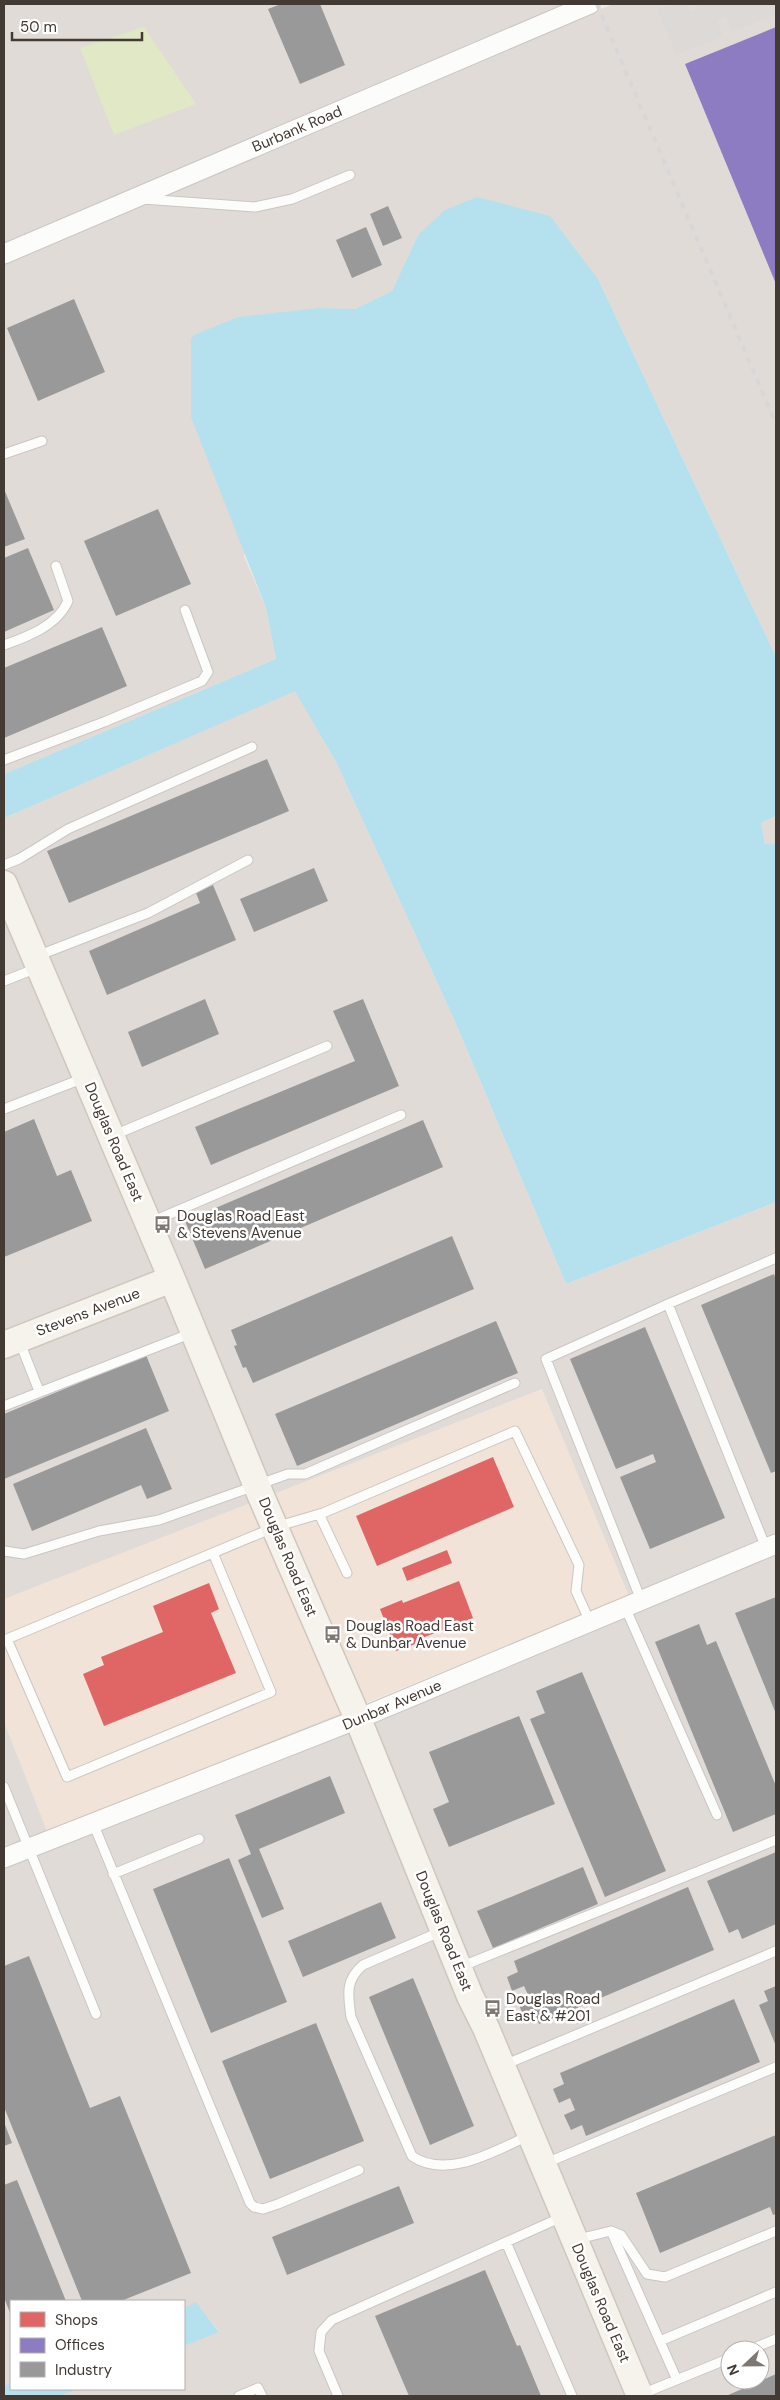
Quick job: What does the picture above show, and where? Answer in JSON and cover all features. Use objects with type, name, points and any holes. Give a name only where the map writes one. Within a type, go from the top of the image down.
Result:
[{"type":"street","name":"Burbank Road","points":[[4,254],[590,4]]},
{"type":"street","name":"Douglas Road East","points":[[4,884],[16,923],[37,962],[149,1223],[257,1485],[358,1719],[460,1967],[470,1996],[502,2066],[640,2396]]},
{"type":"street","name":"Stevens Avenue","points":[[11,1342],[172,1279]]},
{"type":"street","name":"Dunbar Avenue","points":[[4,1858],[358,1719],[771,1546]]},
{"type":"lane","points":[[132,198],[255,207],[292,199],[350,175]]},
{"type":"lane","points":[[4,454],[42,441]]},
{"type":"lane","points":[[4,645],[47,626],[63,613],[68,601],[56,566]]},
{"type":"lane","points":[[4,760],[104,722],[202,681],[208,672],[185,610]]},
{"type":"lane","points":[[4,866],[19,859],[68,828],[252,747]]},
{"type":"lane","points":[[4,981],[37,962],[148,913],[248,860]]},
{"type":"lane","points":[[112,1136],[327,1046]]},
{"type":"lane","points":[[4,1109],[86,1077]]},
{"type":"lane","points":[[149,1223],[400,1115]]},
{"type":"lane","points":[[717,1815],[633,1604],[546,1359],[776,1258]]},
{"type":"lane","points":[[668,1304],[771,1546]]},
{"type":"lane","points":[[4,1406],[194,1332]]},
{"type":"lane","points":[[11,1342],[39,1391]]},
{"type":"lane","points":[[4,1551],[24,1554],[99,1531],[159,1520],[288,1474],[305,1474],[515,1383]]},
{"type":"lane","points":[[213,1553],[271,1692],[67,1777],[7,1639],[275,1527],[319,1514],[515,1431],[578,1566],[576,1590],[590,1622]]},
{"type":"lane","points":[[319,1514],[347,1573]]},
{"type":"lane","points":[[4,1787],[96,2014]]},
{"type":"lane","points":[[93,1824],[250,2203],[254,2207],[263,2209],[359,2170]]},
{"type":"lane","points":[[113,1874],[199,1839]]},
{"type":"lane","points":[[460,1967],[776,1840]]},
{"type":"lane","points":[[444,1930],[363,1965],[352,1974],[348,1994],[351,2017],[412,2156],[422,2164],[446,2164],[473,2160],[531,2135]]},
{"type":"lane","points":[[502,2066],[776,1951]]},
{"type":"lane","points":[[543,2164],[776,2068]]},
{"type":"lane","points":[[338,2396],[319,2351],[321,2332],[332,2320],[565,2216]]},
{"type":"lane","points":[[611,2231],[677,2380]]},
{"type":"lane","points":[[575,2240],[611,2231],[621,2235],[648,2274],[665,2277],[776,2231]]},
{"type":"lane","points":[[506,2242],[572,2396]]},
{"type":"lane","points":[[660,2341],[776,2292]]},
{"type":"lane","points":[[640,2396],[720,2362]]},
{"type":"lane","points":[[239,2396],[258,2388],[262,2396]]},
{"type":"shaded area","points":[[4,4],[567,4],[4,244]]},
{"type":"shaded area","points":[[613,4],[776,4],[776,657],[598,279],[418,235],[392,291],[355,309],[319,308],[244,556],[266,608],[276,659],[4,774],[4,264]]},
{"type":"shaded area","points":[[672,4],[686,4],[691,11],[697,9],[698,4],[776,4],[776,14],[733,32],[726,16],[717,20],[723,36],[676,55],[658,10]]},
{"type":"shaded area","points":[[295,690],[336,762],[454,1019],[566,1284],[776,1202],[776,1534],[629,1596],[542,1389],[271,1495],[178,1267],[4,858],[4,818]]},
{"type":"shaded area","points":[[776,816],[776,843],[765,844],[761,823]]},
{"type":"shaded area","points":[[4,910],[159,1274],[4,1335]]},
{"type":"shaded area","points":[[166,1291],[253,1502],[4,1599],[4,1354]]},
{"type":"shaded area","points":[[542,1389],[629,1596],[362,1704],[271,1495]]},
{"type":"shaded area","points":[[253,1502],[344,1712],[47,1831],[4,1722],[4,1599]]},
{"type":"shaded area","points":[[776,1554],[776,2396],[651,2396],[371,1724]]},
{"type":"shaded area","points":[[344,1712],[345,1715],[4,1849],[4,1722],[47,1831]]},
{"type":"shaded area","points":[[352,1731],[629,2396],[60,2396],[76,2390],[185,2390],[185,2346],[219,2331],[196,2303],[185,2308],[185,2300],[10,2300],[10,2383],[4,2386],[4,1868]]},
{"type":"green space","points":[[144,27],[196,104],[114,135],[80,48]]},
{"type":"water","points":[[477,197],[550,216],[598,279],[776,657],[776,816],[761,823],[765,844],[776,843],[776,1202],[566,1284],[454,1019],[336,762],[295,691],[4,818],[4,774],[276,659],[266,608],[191,417],[191,339],[194,335],[238,317],[319,308],[355,309],[392,291],[418,235],[445,210]]},
{"type":"water","points":[[196,2302],[219,2332],[185,2346],[185,2308]]},
{"type":"water","points":[[10,2383],[10,2390],[76,2390],[60,2396],[4,2396],[4,2386]]},
{"type":"building: Shops","points":[[493,1457],[514,1507],[377,1566],[356,1516]]},
{"type":"building: Shops","points":[[447,1550],[452,1563],[407,1581],[402,1568]]},
{"type":"building: Shops","points":[[459,1581],[473,1618],[417,1640],[418,1643],[396,1651],[380,1609],[402,1600],[403,1603]]},
{"type":"building: Shops","points":[[209,1583],[219,1609],[211,1613],[236,1673],[104,1726],[83,1674],[104,1665],[101,1657],[163,1632],[153,1606]]},
{"type":"building: Offices","points":[[776,27],[776,284],[685,64]]},
{"type":"building: Industry","points":[[281,4],[320,4],[345,65],[300,84],[268,9]]},
{"type":"building: Industry","points":[[388,206],[402,238],[383,246],[370,214]]},
{"type":"building: Industry","points":[[366,227],[382,265],[352,278],[336,240]]},
{"type":"building: Industry","points":[[74,299],[105,372],[38,401],[7,328]]},
{"type":"building: Industry","points":[[4,489],[25,539],[4,547]]},
{"type":"building: Industry","points":[[158,509],[191,584],[116,616],[84,541]]},
{"type":"building: Industry","points":[[28,548],[54,610],[4,632],[4,558]]},
{"type":"building: Industry","points":[[102,627],[127,686],[4,738],[4,668]]},
{"type":"building: Industry","points":[[267,759],[289,811],[69,903],[47,851]]},
{"type":"building: Industry","points":[[314,868],[328,901],[254,932],[240,899]]},
{"type":"building: Industry","points":[[213,885],[236,940],[107,995],[89,951],[200,903],[196,893]]},
{"type":"building: Industry","points":[[205,999],[219,1034],[142,1067],[128,1032]]},
{"type":"building: Industry","points":[[363,999],[399,1086],[211,1165],[195,1127],[355,1061],[333,1011]]},
{"type":"building: Industry","points":[[34,1119],[57,1176],[71,1170],[92,1221],[4,1257],[4,1132]]},
{"type":"building: Industry","points":[[423,1120],[443,1167],[205,1269],[185,1221]]},
{"type":"building: Industry","points":[[452,1236],[474,1289],[253,1383],[246,1367],[243,1368],[234,1346],[237,1345],[231,1330]]},
{"type":"building: Industry","points":[[774,1274],[776,1280],[776,1471],[771,1473],[701,1305]]},
{"type":"building: Industry","points":[[496,1321],[518,1373],[297,1466],[275,1414]]},
{"type":"building: Industry","points":[[645,1327],[725,1518],[650,1549],[620,1477],[656,1462],[653,1454],[616,1469],[570,1359]]},
{"type":"building: Industry","points":[[146,1355],[169,1411],[4,1479],[4,1414]]},
{"type":"building: Industry","points":[[146,1428],[172,1489],[147,1499],[141,1485],[32,1531],[13,1484]]},
{"type":"building: Industry","points":[[776,1597],[776,1714],[735,1613]]},
{"type":"building: Industry","points":[[699,1624],[707,1645],[716,1641],[776,1786],[776,1814],[733,1832],[655,1642]]},
{"type":"building: Industry","points":[[582,1672],[666,1871],[605,1897],[530,1719],[545,1713],[536,1691]]},
{"type":"building: Industry","points":[[519,1716],[555,1804],[449,1847],[433,1809],[449,1802],[429,1752]]},
{"type":"building: Industry","points":[[330,1776],[345,1813],[259,1849],[284,1909],[262,1918],[238,1860],[251,1854],[235,1815]]},
{"type":"building: Industry","points":[[776,1852],[776,1924],[742,1939],[738,1929],[729,1933],[707,1881]]},
{"type":"building: Industry","points":[[229,1858],[287,2002],[211,2033],[153,1889]]},
{"type":"building: Industry","points":[[583,1867],[598,1904],[493,1948],[477,1911]]},
{"type":"building: Industry","points":[[688,1887],[714,1950],[539,2024],[535,2013],[524,2018],[518,2002],[529,1997],[524,1986],[512,1991],[507,1977],[518,1972],[514,1961]]},
{"type":"building: Industry","points":[[381,1902],[396,1938],[303,1977],[288,1941]]},
{"type":"building: Industry","points":[[29,1956],[90,2108],[120,2096],[191,2273],[124,2300],[82,2300],[4,2107],[4,1966]]},
{"type":"building: Industry","points":[[413,1978],[474,2126],[430,2145],[369,1997]]},
{"type":"building: Industry","points":[[776,1986],[776,2046],[759,2005],[768,2001],[764,1991]]},
{"type":"building: Industry","points":[[734,1999],[760,2062],[586,2136],[582,2125],[571,2130],[564,2115],[575,2110],[570,2098],[559,2103],[553,2089],[564,2084],[560,2073]]},
{"type":"building: Industry","points":[[316,2023],[364,2141],[270,2179],[222,2061]]},
{"type":"building: Industry","points":[[4,2122],[12,2143],[4,2146]]},
{"type":"building: Industry","points":[[776,2135],[776,2214],[773,2215],[770,2207],[660,2253],[636,2193]]},
{"type":"building: Industry","points":[[17,2180],[66,2300],[10,2300],[10,2313],[4,2297],[4,2185]]},
{"type":"building: Industry","points":[[399,2186],[414,2223],[287,2275],[272,2237]]},
{"type":"building: Industry","points":[[485,2270],[517,2346],[520,2345],[541,2396],[409,2396],[375,2316]]},
{"type":"building: Industry","points":[[776,2374],[776,2396],[726,2396],[740,2390],[770,2390],[770,2377]]},
{"type":"railway","points":[[597,4],[776,424]]},
{"type":"place","name":"Douglas Road East & Stevens Avenue","points":[[163,1225]]},
{"type":"place","name":"Douglas Road East & Dunbar Avenue","points":[[332,1635]]},
{"type":"place","name":"Douglas Road East & #201","points":[[492,2008]]}]
